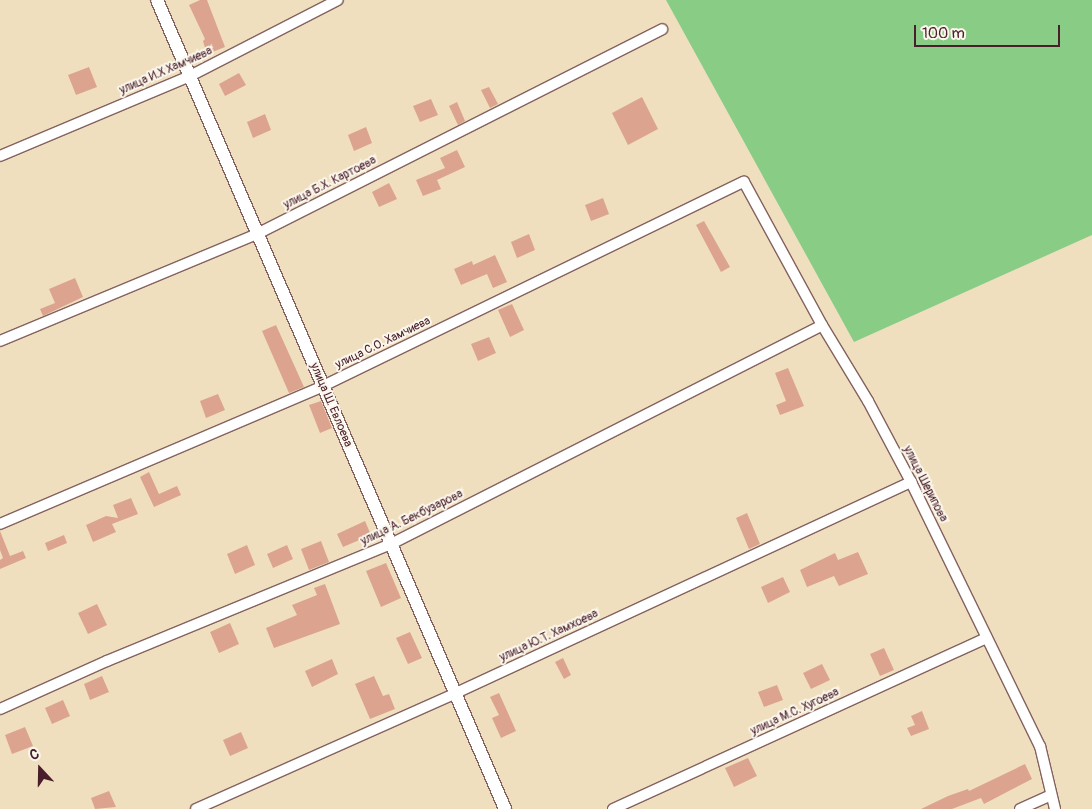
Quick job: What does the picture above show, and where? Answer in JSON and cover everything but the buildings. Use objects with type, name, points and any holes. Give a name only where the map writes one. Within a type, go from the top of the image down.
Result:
[{"type":"street","name":"улица Ш. Евлоева","points":[[157,0],[505,809]]},
{"type":"street","name":"улица И.Х Хамчиева","points":[[0,156],[190,76],[338,0]]},
{"type":"street","name":"улица Б.Х. Картоева","points":[[0,341],[257,234],[662,29]]},
{"type":"street","name":"улица Шерипова","points":[[744,182],[822,325],[868,400],[911,482],[1040,746],[1055,809]]},
{"type":"street","name":"улица С.О. Хамчиева","points":[[0,524],[323,386],[744,182]]},
{"type":"street","name":"улица А. Бекбузарова","points":[[0,709],[107,662],[391,544],[822,325]]},
{"type":"street","name":"улица Ю.Т. Хамхоева","points":[[196,809],[456,693],[911,482]]},
{"type":"street","name":"улица М.С. Хугоева","points":[[613,809],[987,638]]},
{"type":"street","points":[[1020,809],[1052,795]]},
{"type":"green space","points":[[666,0],[1092,0],[1092,235],[854,342]]}]
